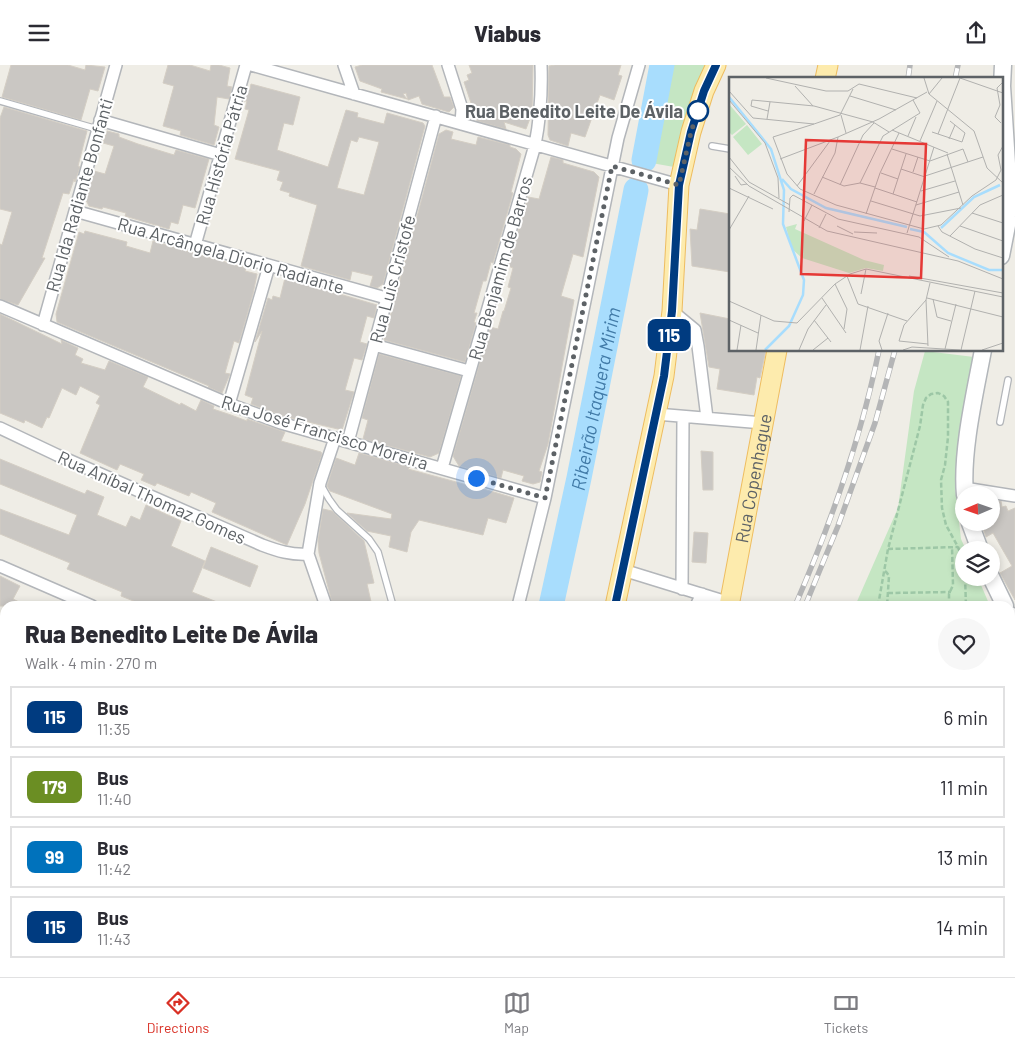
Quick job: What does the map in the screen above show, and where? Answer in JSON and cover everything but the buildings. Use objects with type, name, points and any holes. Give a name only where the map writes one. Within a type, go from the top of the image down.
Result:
[{"type":"main road","points":[[616,601],[664,376],[672,311],[679,185],[691,132],[704,91],[716,65]]},
{"type":"main road","points":[[1002,251],[1012,203],[1002,86],[1003,65]]},
{"type":"main road","name":"Rua Copenhague","points":[[730,601],[776,351]]},
{"type":"main road","points":[[964,486],[966,453],[983,351]]},
{"type":"main road","points":[[995,586],[1003,601]]},
{"type":"street","name":"Rua Ida Radiante Bonfanti","points":[[43,325],[116,65]]},
{"type":"street","name":"Rua História Pátria","points":[[195,245],[246,65]]},
{"type":"street","points":[[251,65],[679,185]]},
{"type":"street","points":[[344,65],[354,94]]},
{"type":"street","points":[[448,65],[462,109],[461,124]]},
{"type":"street","name":"Rua Benjamim de Barros","points":[[442,468],[535,145],[540,106],[541,65]]},
{"type":"street","points":[[519,601],[545,498],[617,168],[618,138],[639,65]]},
{"type":"street","name":"Rua Luis Cristofe","points":[[348,441],[436,116]]},
{"type":"street","points":[[99,125],[221,155]]},
{"type":"street","name":"Rua Arcângela Diorio Radiante","points":[[75,211],[386,298]]},
{"type":"street","points":[[229,405],[269,266]]},
{"type":"street","name":"Rua José Francisco Moreira","points":[[0,306],[229,405],[281,423],[545,498]]},
{"type":"street","points":[[672,311],[695,330],[707,418]]},
{"type":"street","points":[[374,345],[469,371]]},
{"type":"street","points":[[656,414],[764,423]]},
{"type":"street","points":[[682,589],[683,417]]},
{"type":"street","name":"Rua Aníbal Thomaz Gomes","points":[[0,428],[34,445],[262,545],[281,552],[308,554]]},
{"type":"street","points":[[324,601],[308,554],[320,483],[336,438]]},
{"type":"street","points":[[1000,495],[1015,496]]},
{"type":"street","points":[[0,566],[80,601]]},
{"type":"street","points":[[622,570],[721,601]]},
{"type":"street","points":[[698,601],[702,594]]},
{"type":"lane","points":[[0,101],[99,125]]},
{"type":"lane","points":[[712,146],[729,149]]},
{"type":"lane","points":[[1000,422],[1008,380]]},
{"type":"lane","points":[[320,483],[337,510],[369,539],[378,552],[392,601]]},
{"type":"path","points":[[879,601],[888,549],[918,433],[923,405],[926,397],[938,393],[944,396],[948,402],[948,437],[945,465],[941,480],[942,508],[946,525],[955,542]]},
{"type":"path","points":[[888,549],[952,547],[953,585],[950,601]]},
{"type":"path","points":[[884,571],[889,576],[887,601]]},
{"type":"path","points":[[965,586],[966,601]]},
{"type":"path","points":[[888,593],[951,592]]},
{"type":"green space","points":[[666,65],[708,65],[674,167],[646,162]]},
{"type":"green space","points":[[925,351],[974,357],[955,486],[955,531],[960,531],[962,541],[955,541],[955,586],[981,586],[988,601],[857,601],[898,508],[914,391]]},
{"type":"waterway","name":"Ribeirão Itaquera Mirim","points":[[644,160],[662,65]]},
{"type":"waterway","name":"Ribeirão Itaquera Mirim","points":[[552,601],[579,478],[636,190]]},
{"type":"railway","points":[[908,77],[910,65]]},
{"type":"railway","points":[[955,77],[958,65]]},
{"type":"railway","points":[[797,601],[844,480],[872,383],[879,351]]},
{"type":"railway","points":[[807,601],[838,526],[875,423],[895,351]]},
{"type":"bus line","name":"115","points":[[616,601],[664,376],[672,311],[679,185],[691,132],[704,91],[716,65]]},
{"type":"place","name":"Rua Benedito Leite De Ávila","points":[[698,111]]},
{"type":"route","points":[[476,478],[545,498],[612,166],[679,185],[691,132],[698,111]]}]
